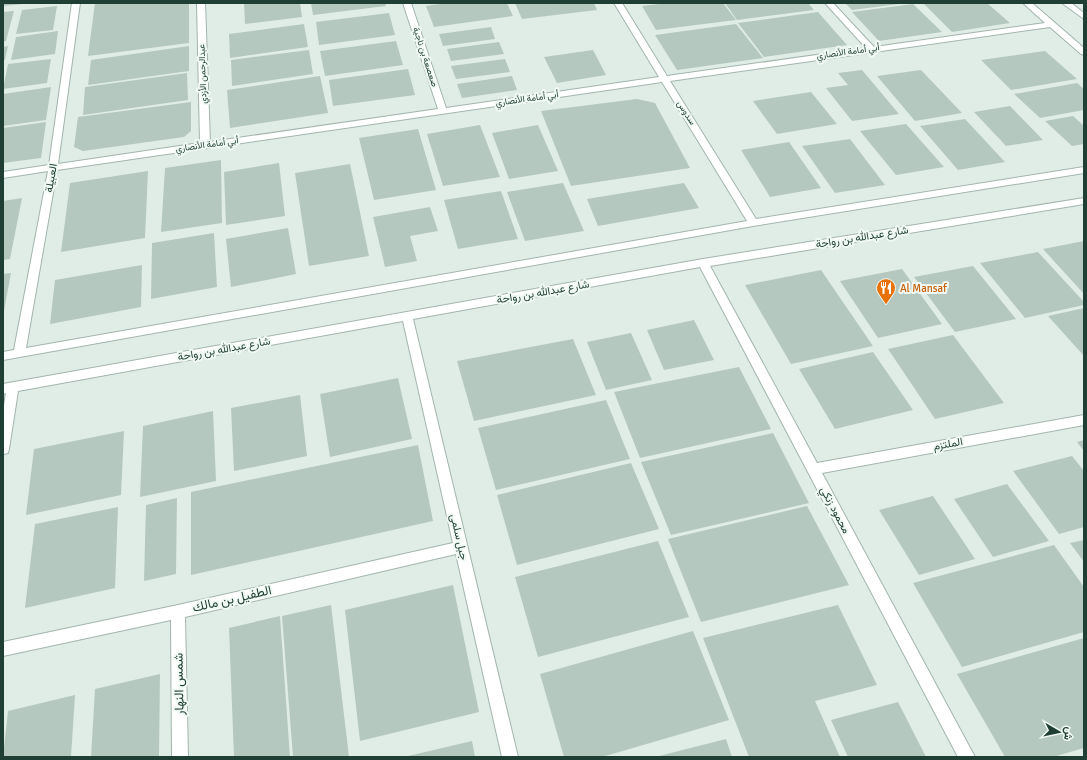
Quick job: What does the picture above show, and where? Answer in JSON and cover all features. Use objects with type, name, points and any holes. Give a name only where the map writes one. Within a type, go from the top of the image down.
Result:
[{"type":"street","name":"العبيلة","points":[[19,353],[53,168],[76,3]]},
{"type":"street","name":"عبدالرحمن الأزدي","points":[[201,3],[205,144]]},
{"type":"street","name":"صعصعة بن ناجية","points":[[407,3],[443,111]]},
{"type":"street","name":"سدوس","points":[[618,3],[754,223]]},
{"type":"street","points":[[829,3],[872,49]]},
{"type":"street","points":[[1027,3],[1084,52]]},
{"type":"street","points":[[1066,3],[1084,17]]},
{"type":"street","name":"أبي أمامة الأنصاري","points":[[3,175],[205,144],[1052,24]]},
{"type":"street","points":[[3,356],[754,223],[1084,170]]},
{"type":"street","name":"شارع عبدالله بن رواحة","points":[[8,388],[703,263],[1084,201]]},
{"type":"street","name":"محمود زنكي","points":[[703,263],[966,757]]},
{"type":"street","name":"جبل سلمى","points":[[407,316],[510,757]]},
{"type":"street","points":[[3,449],[8,388]]},
{"type":"street","name":"الملتزم","points":[[813,469],[1084,420]]},
{"type":"street","name":"الطفيل بن مالك","points":[[3,648],[178,612],[461,547]]},
{"type":"street","name":"شمس النهار","points":[[178,612],[180,757]]},
{"type":"building","points":[[3,3],[23,3],[23,4],[3,6]]},
{"type":"building","points":[[95,3],[189,3],[189,43],[88,56]]},
{"type":"building","points":[[244,3],[300,3],[302,17],[245,24]]},
{"type":"building","points":[[311,3],[385,3],[386,6],[313,15]]},
{"type":"building","points":[[446,3],[507,3],[513,16],[434,27],[426,6]]},
{"type":"building","points":[[515,3],[594,3],[597,10],[522,19]]},
{"type":"building","points":[[667,3],[723,3],[736,20],[656,30],[642,6]]},
{"type":"building","points":[[725,3],[808,3],[814,10],[737,20]]},
{"type":"building","points":[[845,3],[899,3],[899,4],[852,10]]},
{"type":"building","points":[[923,3],[987,3],[1010,23],[952,32]]},
{"type":"building","points":[[913,4],[942,32],[879,41],[852,12]]},
{"type":"building","points":[[57,6],[53,30],[16,34],[22,10]]},
{"type":"building","points":[[14,11],[6,41],[3,42],[3,12]]},
{"type":"building","points":[[818,12],[847,45],[764,57],[738,23]]},
{"type":"building","points":[[389,13],[395,35],[319,45],[316,22]]},
{"type":"building","points":[[304,24],[308,47],[230,58],[229,34]]},
{"type":"building","points":[[736,24],[763,58],[677,70],[655,35]]},
{"type":"building","points":[[491,27],[495,39],[443,46],[439,34]]},
{"type":"building","points":[[58,31],[55,54],[11,60],[16,37]]},
{"type":"building","points":[[396,41],[403,65],[325,76],[320,51]]},
{"type":"building","points":[[499,42],[504,54],[451,61],[447,49]]},
{"type":"building","points":[[8,46],[5,60],[3,60],[3,47]]},
{"type":"building","points":[[189,46],[189,71],[88,85],[91,60]]},
{"type":"building","points":[[309,50],[313,74],[232,86],[231,60]]},
{"type":"building","points":[[593,50],[606,75],[557,83],[544,57]]},
{"type":"building","points":[[1045,51],[1077,79],[1011,90],[981,60]]},
{"type":"building","points":[[51,59],[47,83],[3,89],[8,64]]},
{"type":"building","points":[[505,59],[510,72],[456,79],[451,66]]},
{"type":"building","points":[[408,69],[415,95],[333,106],[329,80]]},
{"type":"building","points":[[862,70],[899,114],[852,121],[826,88],[848,85],[838,73]]},
{"type":"building","points":[[921,70],[962,113],[915,121],[877,76]]},
{"type":"building","points":[[187,73],[188,100],[83,115],[85,87]]},
{"type":"building","points":[[320,76],[328,113],[230,128],[227,90]]},
{"type":"building","points":[[512,76],[517,90],[462,98],[457,84]]},
{"type":"building","points":[[1077,83],[1084,89],[1084,110],[1040,118],[1014,94]]},
{"type":"building","points":[[51,87],[46,120],[3,126],[3,94]]},
{"type":"building","points":[[811,92],[837,124],[777,134],[753,101]]},
{"type":"building","points":[[637,99],[655,103],[690,168],[571,186],[541,111]]},
{"type":"building","points":[[191,102],[191,131],[184,137],[83,151],[74,147],[78,117]]},
{"type":"building","points":[[1010,106],[1043,140],[1006,146],[974,112]]},
{"type":"building","points":[[1073,116],[1084,126],[1084,144],[1072,146],[1045,121]]},
{"type":"building","points":[[965,119],[1005,162],[958,170],[920,126]]},
{"type":"building","points":[[46,122],[41,158],[3,163],[3,128]]},
{"type":"building","points":[[906,124],[944,167],[896,175],[860,131]]},
{"type":"building","points":[[480,125],[500,177],[443,186],[427,134]]},
{"type":"building","points":[[538,125],[558,171],[509,179],[492,133]]},
{"type":"building","points":[[418,129],[436,190],[374,200],[359,138]]},
{"type":"building","points":[[850,139],[885,185],[835,193],[802,146]]},
{"type":"building","points":[[789,142],[821,188],[770,197],[741,150]]},
{"type":"building","points":[[221,160],[222,223],[161,232],[165,168]]},
{"type":"building","points":[[279,163],[285,216],[226,225],[224,172]]},
{"type":"building","points":[[350,164],[369,256],[309,266],[295,173]]},
{"type":"building","points":[[148,171],[145,238],[61,252],[70,183]]},
{"type":"building","points":[[563,183],[584,231],[525,241],[507,192]]},
{"type":"building","points":[[684,183],[699,208],[598,226],[587,199]]},
{"type":"building","points":[[501,191],[518,239],[458,249],[444,200]]},
{"type":"building","points":[[22,198],[10,259],[3,260],[3,201]]},
{"type":"building","points":[[430,207],[438,231],[410,236],[417,261],[385,267],[373,217]]},
{"type":"building","points":[[288,228],[296,274],[231,287],[226,239]]},
{"type":"building","points":[[214,233],[217,287],[151,299],[152,243]]},
{"type":"building","points":[[1084,241],[1084,294],[1043,249]]},
{"type":"building","points":[[1038,252],[1084,302],[1084,305],[1025,318],[980,263]]},
{"type":"building","points":[[142,265],[141,307],[50,324],[55,280]]},
{"type":"building","points":[[973,266],[1016,319],[955,332],[914,277]]},
{"type":"building","points":[[902,269],[942,324],[878,338],[840,281]]},
{"type":"building","points":[[821,270],[873,346],[791,364],[745,285]]},
{"type":"building","points":[[11,273],[4,311],[3,311],[3,274]]},
{"type":"building","points":[[1084,308],[1084,356],[1048,316]]},
{"type":"building","points":[[694,320],[714,360],[664,370],[647,330]]},
{"type":"building","points":[[631,333],[652,380],[606,390],[587,342]]},
{"type":"building","points":[[953,335],[1004,403],[935,419],[888,349]]},
{"type":"building","points":[[573,339],[596,395],[474,421],[457,361]]},
{"type":"building","points":[[873,352],[913,410],[835,429],[799,369]]},
{"type":"building","points":[[739,367],[771,429],[640,458],[614,392]]},
{"type":"building","points":[[398,378],[412,439],[330,457],[320,394]]},
{"type":"building","points":[[300,395],[307,456],[234,471],[231,408]]},
{"type":"building","points":[[606,400],[630,459],[496,490],[478,428]]},
{"type":"building","points":[[213,411],[216,481],[140,497],[143,426]]},
{"type":"building","points":[[124,431],[121,495],[26,515],[34,449]]},
{"type":"building","points":[[773,433],[809,503],[671,535],[641,462]]},
{"type":"building","points":[[1084,440],[1084,451],[1077,442]]},
{"type":"building","points":[[418,445],[433,521],[191,575],[191,492]]},
{"type":"building","points":[[1072,456],[1084,471],[1084,527],[1059,534],[1013,471]]},
{"type":"building","points":[[631,463],[659,529],[517,565],[497,495]]},
{"type":"building","points":[[1007,484],[1049,541],[993,557],[954,499]]},
{"type":"building","points":[[933,496],[975,559],[919,575],[879,510]]},
{"type":"building","points":[[177,498],[176,574],[144,581],[146,505]]},
{"type":"building","points":[[807,506],[849,585],[701,622],[668,539]]},
{"type":"building","points":[[118,507],[115,588],[25,608],[35,524]]},
{"type":"building","points":[[1084,540],[1084,562],[1070,543]]},
{"type":"building","points":[[658,541],[689,617],[538,657],[515,577]]},
{"type":"building","points":[[1054,545],[1084,587],[1084,632],[962,667],[913,583]]},
{"type":"building","points":[[453,585],[479,712],[360,741],[345,610]]},
{"type":"building","points":[[331,605],[349,757],[293,757],[282,616]]},
{"type":"building","points":[[838,605],[877,685],[815,701],[840,757],[749,757],[703,638]]},
{"type":"building","points":[[280,616],[290,757],[234,757],[229,628]]},
{"type":"building","points":[[693,631],[729,720],[602,757],[564,757],[540,674]]},
{"type":"building","points":[[1084,638],[1084,748],[1053,757],[1005,757],[957,674]]},
{"type":"building","points":[[160,674],[159,757],[91,757],[95,689]]},
{"type":"building","points":[[75,695],[71,757],[3,757],[8,711]]},
{"type":"building","points":[[898,702],[926,757],[848,757],[831,720]]},
{"type":"building","points":[[726,739],[732,757],[659,756]]},
{"type":"building","points":[[472,741],[475,757],[408,756]]},
{"type":"place","name":"Al Mansaf","points":[[886,305]]}]
